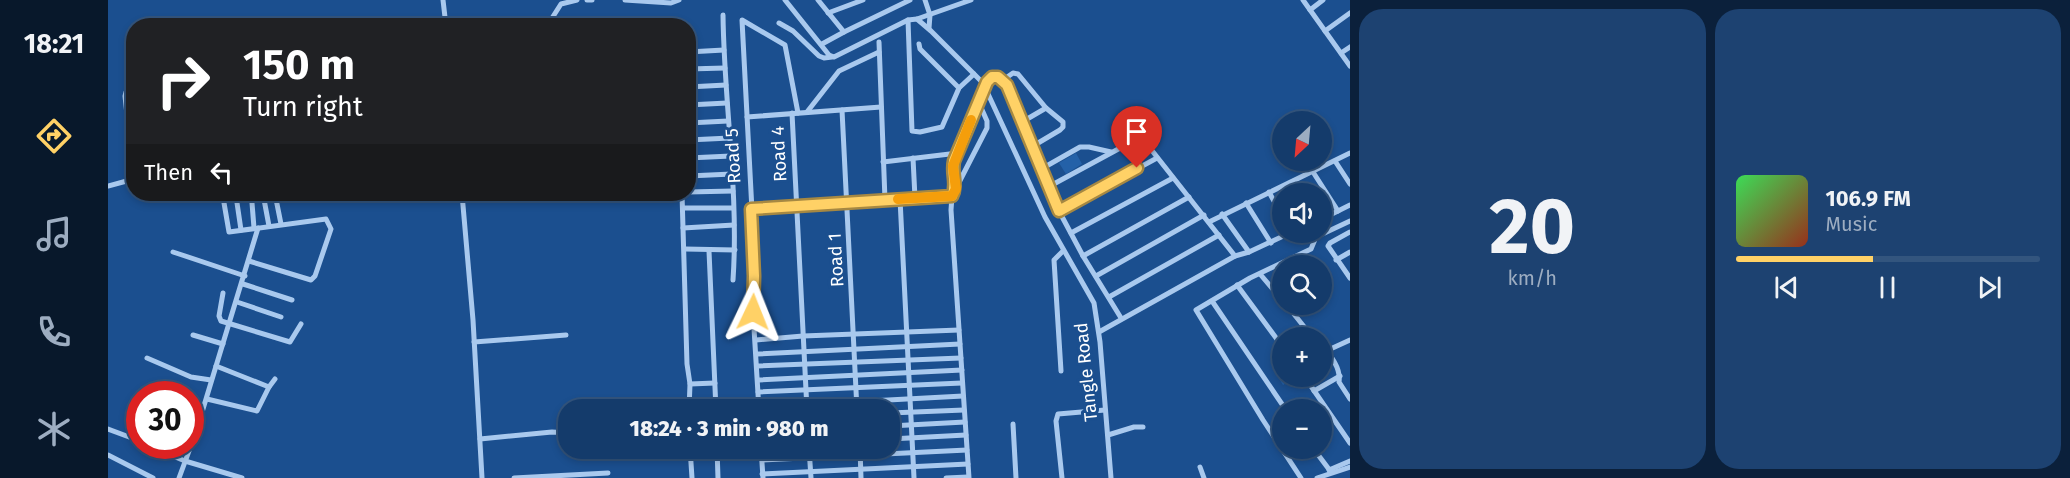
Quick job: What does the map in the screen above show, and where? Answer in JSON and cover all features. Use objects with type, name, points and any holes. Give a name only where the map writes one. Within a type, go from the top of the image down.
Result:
[{"type":"street","points":[[443,0],[445,18]]},
{"type":"street","points":[[552,18],[561,4],[577,0]]},
{"type":"street","points":[[587,0],[592,0]]},
{"type":"street","points":[[625,0],[672,3],[679,0]]},
{"type":"street","points":[[785,0],[832,57]]},
{"type":"street","points":[[818,0],[844,32]]},
{"type":"street","points":[[828,13],[863,0]]},
{"type":"street","points":[[812,50],[820,42],[910,0]]},
{"type":"street","points":[[925,0],[930,15],[929,28]]},
{"type":"street","points":[[779,23],[793,30],[821,58],[837,57],[908,20],[930,15],[971,0]]},
{"type":"street","points":[[1303,0],[1350,66]]},
{"type":"street","points":[[1310,10],[1323,0]]},
{"type":"street","points":[[1325,31],[1350,13]]},
{"type":"street","points":[[723,15],[733,191],[735,250],[733,280]]},
{"type":"street","name":"Tangle Road","points":[[917,19],[929,28],[980,80],[1045,217],[1094,303],[1099,332],[1111,478]]},
{"type":"street","name":"Road 5","points":[[758,399],[741,24],[743,20],[785,45],[795,113]]},
{"type":"street","points":[[908,20],[912,131],[920,132],[942,127],[959,88],[974,74]]},
{"type":"street","points":[[879,42],[885,200]]},
{"type":"street","points":[[919,44],[920,49],[959,88]]},
{"type":"street","points":[[1341,53],[1350,47]]},
{"type":"street","points":[[696,52],[724,50]]},
{"type":"street","points":[[807,112],[839,71],[879,52]]},
{"type":"street","points":[[696,69],[725,68]]},
{"type":"street","points":[[1003,80],[1013,73],[1018,75],[1046,108],[1063,122],[1060,130],[1033,146]]},
{"type":"street","points":[[956,189],[953,169],[958,153],[985,89],[992,77],[998,77],[1003,80],[1043,168],[1059,211],[1121,318]]},
{"type":"street","points":[[696,87],[726,86]]},
{"type":"street","points":[[696,105],[727,103]]},
{"type":"street","points":[[946,478],[968,477],[952,237],[952,196],[988,126],[978,103]]},
{"type":"street","points":[[747,117],[881,107]]},
{"type":"street","points":[[1022,122],[1046,108]]},
{"type":"street","name":"Road 1","points":[[842,110],[857,399]]},
{"type":"street","name":"Road 4","points":[[795,113],[806,399]]},
{"type":"street","points":[[696,123],[728,121]]},
{"type":"street","points":[[1128,123],[1135,140]]},
{"type":"street","points":[[696,140],[730,138]]},
{"type":"street","points":[[1050,186],[1111,152],[1141,139],[1235,256]]},
{"type":"street","points":[[1043,168],[1080,147],[1111,152]]},
{"type":"street","points":[[883,162],[958,153]]},
{"type":"street","points":[[1290,183],[1350,153]]},
{"type":"street","points":[[696,158],[730,156]]},
{"type":"street","points":[[913,158],[915,198]]},
{"type":"street","points":[[1059,211],[1157,158]]},
{"type":"street","points":[[1335,161],[1350,184]]},
{"type":"street","points":[[1313,172],[1338,211]]},
{"type":"street","points":[[696,176],[732,174]]},
{"type":"street","points":[[1071,233],[1173,178]]},
{"type":"street","points":[[108,186],[126,181]]},
{"type":"street","points":[[696,192],[733,191]]},
{"type":"street","points":[[1209,222],[1272,191]]},
{"type":"street","points":[[1269,192],[1272,198]]},
{"type":"street","points":[[751,209],[952,196]]},
{"type":"street","points":[[1083,256],[1189,197]]},
{"type":"street","points":[[900,199],[915,478]]},
{"type":"street","points":[[224,201],[228,231],[326,219],[331,227],[313,279],[300,278],[249,261]]},
{"type":"street","points":[[237,201],[241,230]]},
{"type":"street","points":[[264,201],[268,226]]},
{"type":"street","points":[[276,201],[281,224]]},
{"type":"street","points":[[463,201],[482,478]]},
{"type":"street","points":[[682,201],[689,399]]},
{"type":"street","points":[[179,478],[207,399],[243,284],[256,228],[252,203]]},
{"type":"street","points":[[1099,332],[1235,256],[1271,243],[1246,203]]},
{"type":"street","points":[[1332,214],[1350,205]]},
{"type":"street","points":[[683,208],[733,208]]},
{"type":"street","points":[[1222,214],[1249,252]]},
{"type":"street","points":[[1096,276],[1204,215]]},
{"type":"street","points":[[1301,255],[1311,249],[1316,237],[1350,221]]},
{"type":"street","points":[[683,228],[734,225]]},
{"type":"street","points":[[1350,232],[1328,246],[1350,278]]},
{"type":"street","points":[[1109,297],[1219,236]]},
{"type":"street","points":[[685,249],[735,250]]},
{"type":"street","points":[[709,251],[716,399]]},
{"type":"street","points":[[1061,371],[1054,260],[1063,251]]},
{"type":"street","points":[[173,252],[245,276]]},
{"type":"street","points":[[1336,260],[1350,252]]},
{"type":"street","points":[[1272,269],[1238,285],[1196,310],[1301,478]]},
{"type":"street","points":[[1260,274],[1272,288]]},
{"type":"street","points":[[243,284],[292,300]]},
{"type":"street","points":[[1238,285],[1272,332]]},
{"type":"street","points":[[223,293],[219,318],[221,321],[291,342],[301,324]]},
{"type":"street","points":[[1212,301],[1279,399]]},
{"type":"street","points":[[237,302],[281,317]]},
{"type":"street","points":[[1295,315],[1304,327]]},
{"type":"street","points":[[756,340],[959,330]]},
{"type":"street","points":[[193,335],[223,344]]},
{"type":"street","points":[[474,342],[566,336]]},
{"type":"street","points":[[1332,348],[1350,340]]},
{"type":"street","points":[[757,354],[960,344]]},
{"type":"street","points":[[147,358],[191,377],[212,380]]},
{"type":"street","points":[[757,366],[961,358]]},
{"type":"street","points":[[1332,359],[1338,367],[1339,382],[1350,399]]},
{"type":"street","points":[[216,366],[269,387]]},
{"type":"street","points":[[759,380],[962,370]]},
{"type":"street","points":[[1314,391],[1340,376]]},
{"type":"street","points":[[207,399],[257,411],[275,379]]},
{"type":"street","points":[[758,392],[962,382]]},
{"type":"street","points":[[690,384],[715,383]]},
{"type":"street","points":[[1311,387],[1350,443]]},
{"type":"street","points":[[893,399],[963,396]]},
{"type":"street","points":[[900,412],[964,410]]},
{"type":"street","points":[[1062,478],[1056,422],[1058,414],[1105,410]]},
{"type":"street","points":[[900,425],[965,422]]},
{"type":"street","points":[[1013,424],[1016,478]]},
{"type":"street","points":[[1108,435],[1134,427],[1143,427]]},
{"type":"street","points":[[108,429],[126,436]]},
{"type":"street","points":[[480,439],[558,432]]},
{"type":"street","points":[[900,439],[966,435]]},
{"type":"street","points":[[900,452],[967,450]]},
{"type":"street","points":[[108,455],[153,478]]},
{"type":"street","points":[[180,459],[242,478]]},
{"type":"street","points":[[691,459],[692,478]]},
{"type":"street","points":[[717,459],[718,478]]},
{"type":"street","points":[[778,459],[762,460],[762,476],[811,475],[968,464]]},
{"type":"street","points":[[810,459],[811,475]]},
{"type":"street","points":[[860,459],[861,478]]},
{"type":"street","points":[[1321,459],[1330,471],[1337,472],[1350,467]]},
{"type":"street","points":[[1317,478],[1350,461]]},
{"type":"street","points":[[1200,467],[1204,478]]},
{"type":"street","points":[[513,478],[608,473]]},
{"type":"shaded area","points":[[1076,153],[1082,164],[1066,174],[1059,163]]},
{"type":"slow traffic","points":[[898,199],[952,196],[956,189],[953,173],[954,161],[971,120]]},
{"type":"route","points":[[753,312],[755,299],[751,209],[952,196],[956,189],[954,161],[987,82],[992,77],[998,77],[1007,85],[1059,211],[1137,168]]}]
